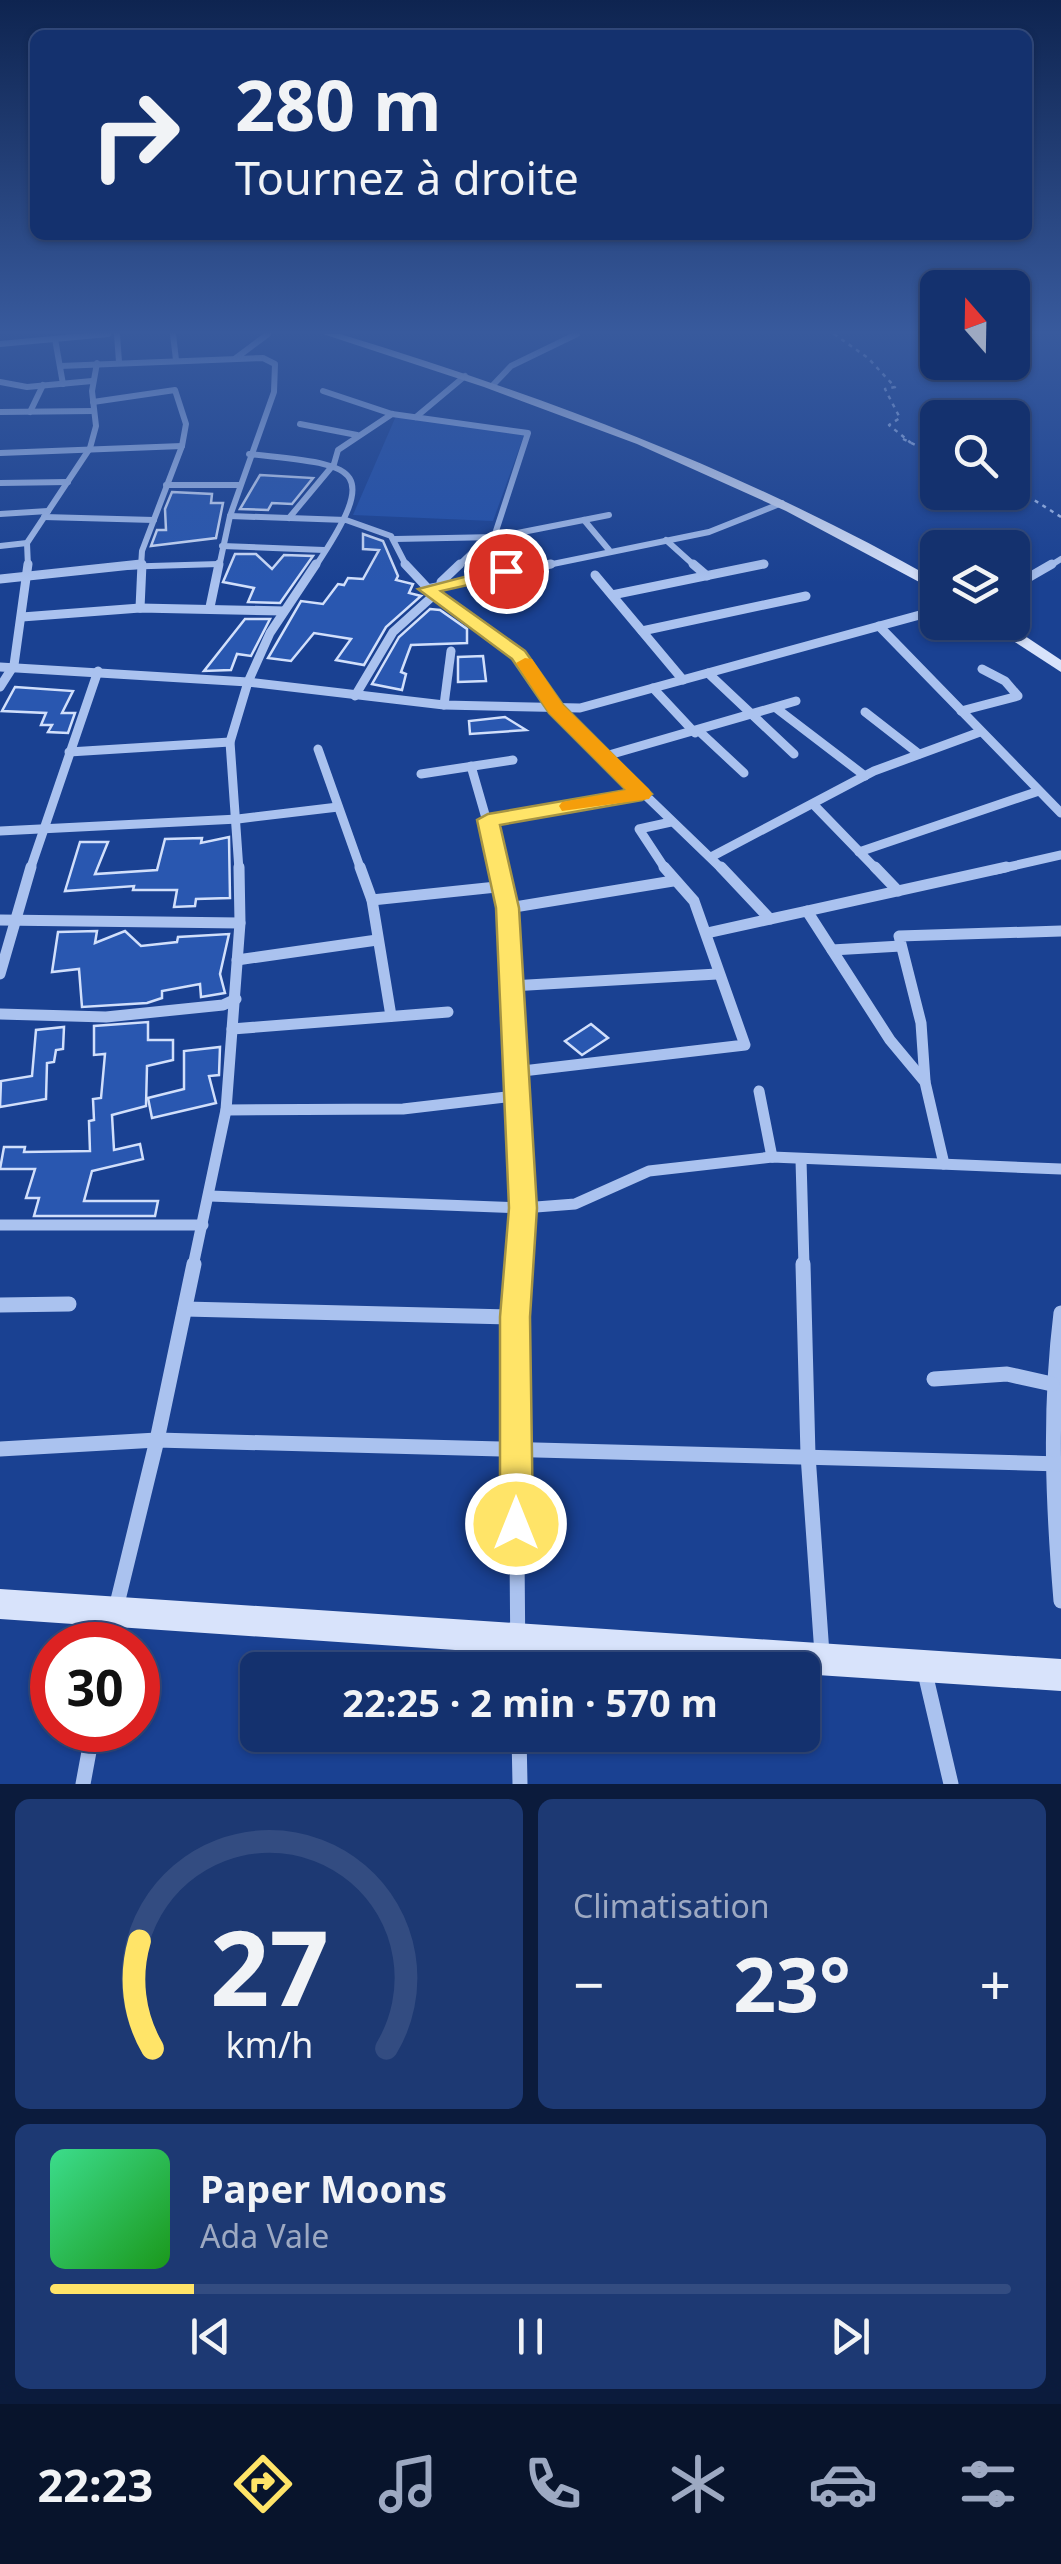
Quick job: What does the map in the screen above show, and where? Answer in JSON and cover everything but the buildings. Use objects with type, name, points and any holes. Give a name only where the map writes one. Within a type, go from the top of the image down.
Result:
[{"type":"street","points":[[0,687],[14,666],[28,576],[27,543],[90,448],[95,417]]},
{"type":"street","points":[[140,608],[142,551],[182,446],[184,417]]},
{"type":"street","points":[[210,607],[230,516],[264,417]]},
{"type":"street","points":[[289,518],[334,464],[338,450],[387,417]]},
{"type":"street","points":[[355,696],[393,632],[490,537],[528,433],[418,417]]},
{"type":"street","points":[[584,417],[631,434],[782,503],[920,577]]},
{"type":"street","points":[[300,424],[357,435]]},
{"type":"street","points":[[0,453],[182,446]]},
{"type":"street","points":[[111,1622],[157,1440],[226,1110],[240,923],[238,819],[230,742],[248,682],[284,611],[346,520],[353,481],[349,473],[334,464],[249,454]]},
{"type":"street","points":[[0,483],[68,482]]},
{"type":"street","points":[[166,485],[240,485]]},
{"type":"street","points":[[433,590],[709,532],[782,503]]},
{"type":"street","points":[[0,514],[154,520]]},
{"type":"street","points":[[230,516],[346,520],[395,539],[490,537],[609,515]]},
{"type":"street","points":[[584,520],[609,550]]},
{"type":"street","points":[[395,539],[409,571],[518,655],[556,709],[770,919]]},
{"type":"street","points":[[666,540],[706,576]]},
{"type":"street","points":[[0,546],[27,543]]},
{"type":"street","points":[[222,546],[324,550]]},
{"type":"street","points":[[1030,577],[1061,559]]},
{"type":"street","points":[[0,579],[142,564],[219,564]]},
{"type":"street","points":[[612,595],[764,564]]},
{"type":"street","points":[[595,575],[682,680]]},
{"type":"street","points":[[642,631],[806,596]]},
{"type":"street","points":[[22,617],[140,608],[284,611]]},
{"type":"street","points":[[0,667],[248,682],[444,705],[580,708],[920,615]]},
{"type":"street","points":[[878,626],[1061,813]]},
{"type":"street","points":[[1020,640],[1061,667]]},
{"type":"street","points":[[444,705],[451,651]]},
{"type":"street","points":[[962,711],[1018,696],[1005,681],[982,669]]},
{"type":"street","points":[[0,974],[42,829],[98,671]]},
{"type":"street","points":[[708,673],[794,754]]},
{"type":"street","points":[[653,688],[744,773]]},
{"type":"street","points":[[602,757],[698,733],[796,701]]},
{"type":"street","points":[[776,708],[865,776]]},
{"type":"street","points":[[865,712],[919,754]]},
{"type":"street","points":[[711,857],[865,776],[980,732]]},
{"type":"street","points":[[69,752],[230,742]]},
{"type":"street","points":[[318,749],[372,900],[391,1016]]},
{"type":"street","points":[[420,774],[513,760]]},
{"type":"street","points":[[470,766],[506,886],[508,908],[523,1208],[515,1317],[517,1652]]},
{"type":"street","points":[[858,852],[1040,791]]},
{"type":"street","points":[[488,820],[642,794]]},
{"type":"street","points":[[814,804],[898,892]]},
{"type":"street","points":[[0,831],[238,819],[338,807]]},
{"type":"street","points":[[514,1072],[745,1045],[694,901],[673,881],[638,830],[672,822]]},
{"type":"street","points":[[707,933],[1061,855]]},
{"type":"street","points":[[508,908],[673,881]]},
{"type":"street","points":[[372,900],[506,886]]},
{"type":"street","points":[[807,911],[890,1040],[925,1082]]},
{"type":"street","points":[[0,920],[240,923]]},
{"type":"street","points":[[944,1164],[925,1082],[921,1022],[898,936],[1061,931]]},
{"type":"street","points":[[238,960],[376,940]]},
{"type":"street","points":[[832,950],[902,946]]},
{"type":"street","points":[[510,986],[718,974]]},
{"type":"street","points":[[0,1014],[106,1017],[223,1005],[236,999]]},
{"type":"street","points":[[232,1029],[448,1012]]},
{"type":"street","points":[[759,1090],[772,1157]]},
{"type":"street","points":[[226,1110],[404,1109],[515,1096]]},
{"type":"street","points":[[210,1196],[523,1208],[575,1204],[648,1171],[772,1157],[1061,1168]]},
{"type":"street","points":[[801,1160],[808,1455],[822,1659],[1061,1675]]},
{"type":"street","points":[[0,1225],[204,1225]]},
{"type":"street","points":[[0,1305],[69,1304]]},
{"type":"street","points":[[185,1309],[515,1317]]},
{"type":"street","points":[[1061,1312],[1052,1384],[1061,1601]]},
{"type":"street","points":[[934,1379],[1007,1374],[1052,1384]]},
{"type":"street","points":[[0,1450],[157,1440],[1055,1464]]},
{"type":"street","points":[[0,1604],[498,1652]]},
{"type":"street","points":[[922,1665],[951,1784]]},
{"type":"street","points":[[83,1784],[89,1752]]},
{"type":"street","points":[[519,1752],[520,1784]]},
{"type":"path","points":[[900,417],[889,426],[911,443]]},
{"type":"path","points":[[903,439],[920,447]]},
{"type":"path","points":[[1030,497],[1061,517]]},
{"type":"shaded area","points":[[395,417],[524,435],[493,521],[353,515]]},
{"type":"slow traffic","points":[[525,663],[556,709],[642,794],[570,806]]},
{"type":"route","points":[[506,571],[427,589],[518,655],[556,709],[642,794],[488,820],[508,908],[523,1208],[515,1317],[516,1524]]}]
